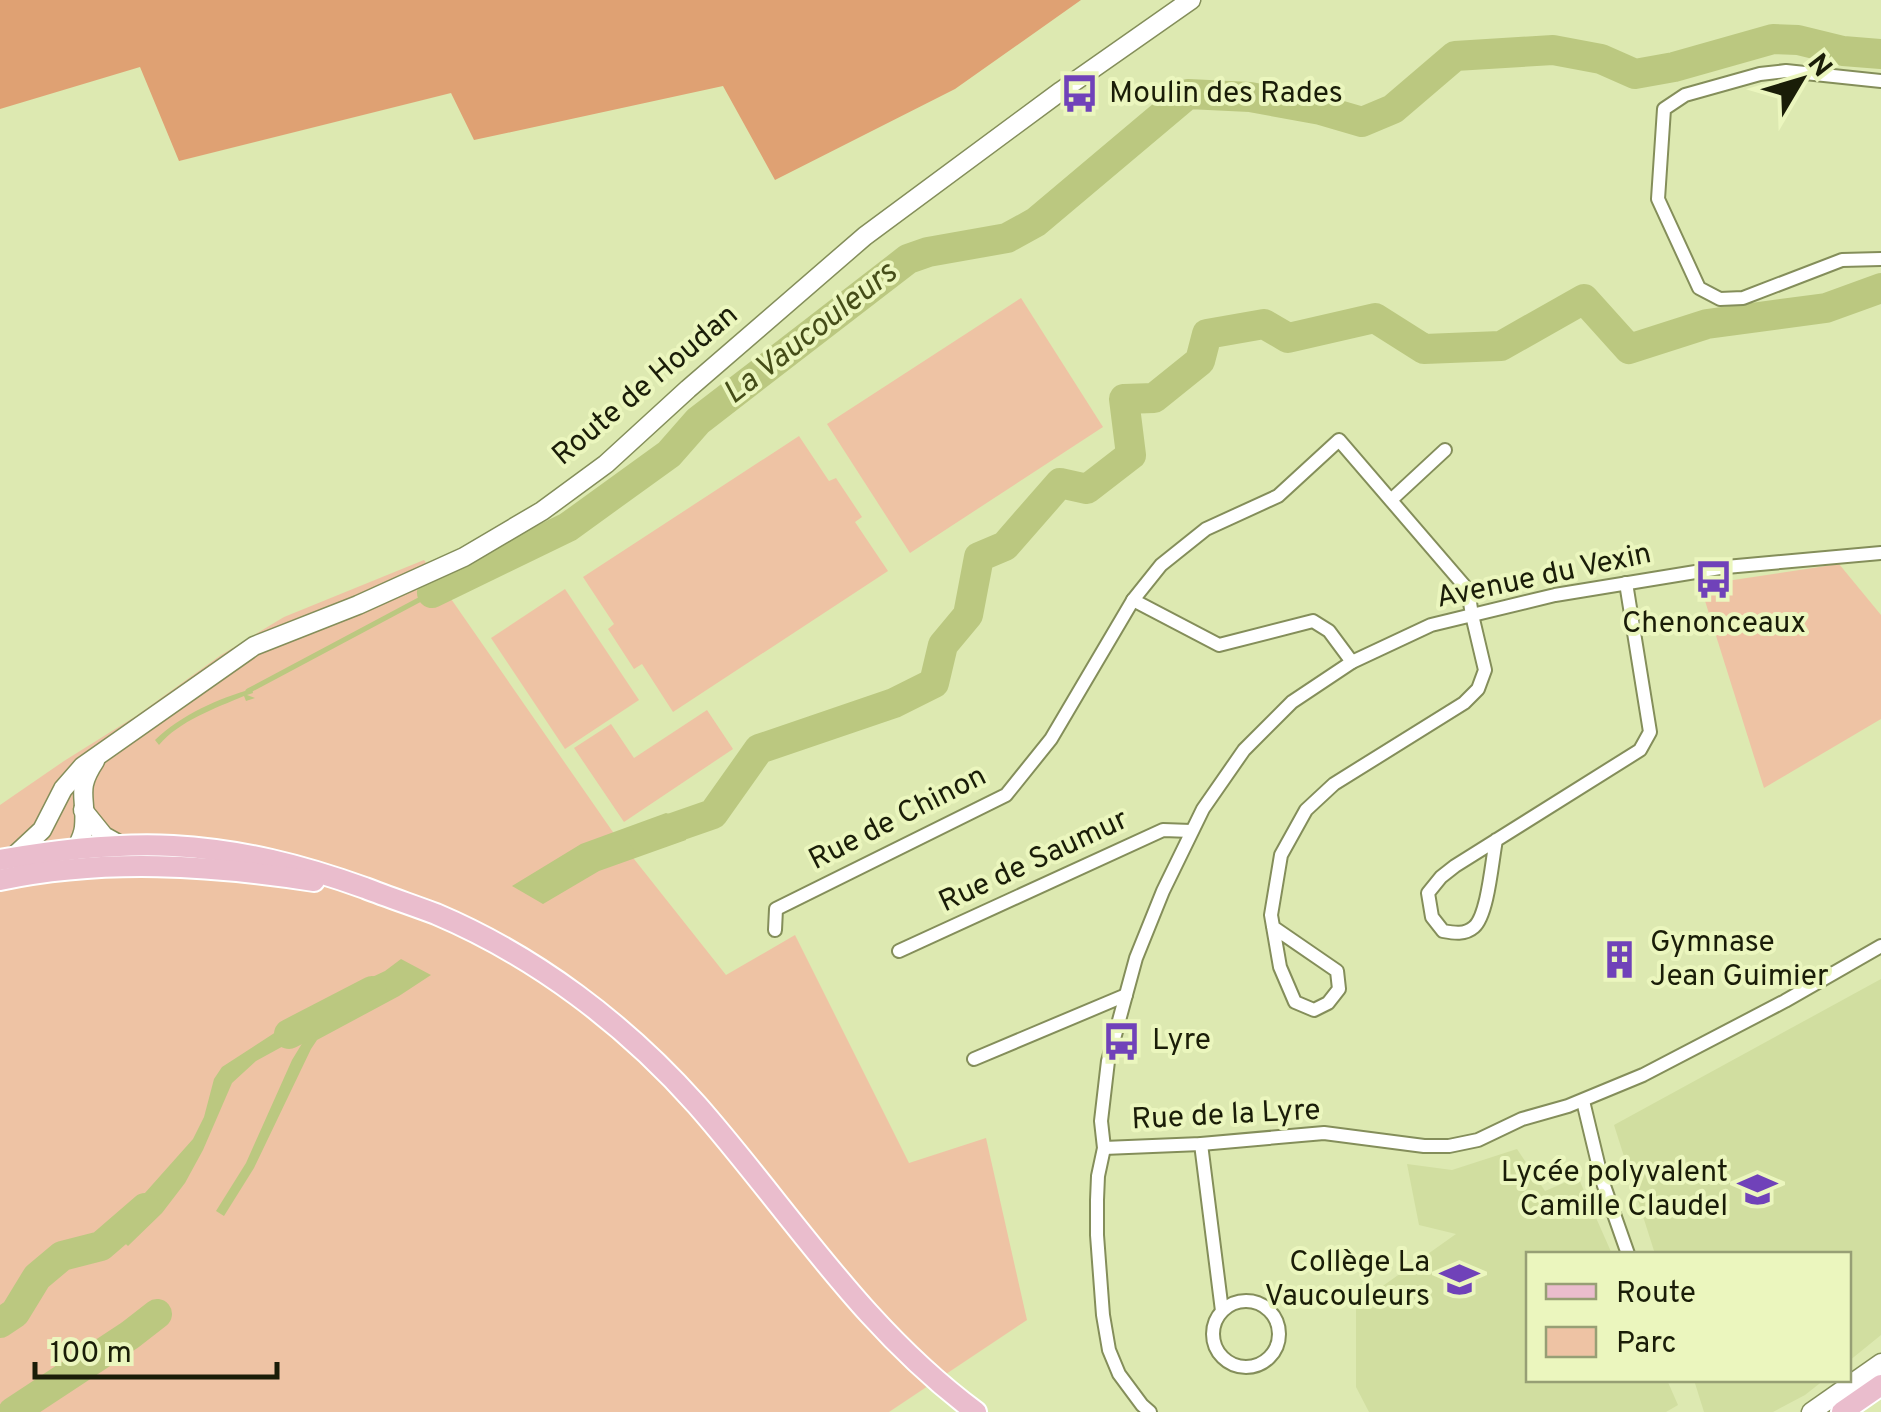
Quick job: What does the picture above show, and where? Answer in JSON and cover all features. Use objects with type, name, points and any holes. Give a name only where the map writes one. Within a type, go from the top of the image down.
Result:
[{"type":"main road","name":"Route de Houdan","points":[[0,880],[70,856],[122,846],[188,847],[295,864],[366,889]]},
{"type":"main road","name":"Route de Houdan","points":[[6,859],[70,856],[158,866],[223,868],[366,889]]},
{"type":"main road","points":[[366,889],[436,914],[500,946],[558,982],[626,1035],[696,1104],[869,1316],[914,1362],[976,1412]]},
{"type":"main road","points":[[1842,1412],[1881,1385]]},
{"type":"street","name":"Route de Houdan","points":[[6,859],[37,836],[58,797],[83,766],[254,646],[464,557],[542,512],[606,464],[865,236],[1191,0]]},
{"type":"street","points":[[1881,82],[1786,72],[1760,74],[1685,95],[1664,108],[1658,199],[1699,288],[1720,299],[1743,298],[1842,260],[1881,260]]},
{"type":"street","points":[[1273,927],[1337,972],[1338,989],[1328,1003],[1314,1010],[1296,1002],[1280,967],[1273,927],[1271,915],[1281,856],[1306,810],[1334,784],[1464,703],[1478,689],[1485,670],[1468,590],[1339,440],[1278,496],[1206,529],[1160,565],[1133,600],[1219,645],[1313,622],[1329,631],[1352,662]]},
{"type":"street","points":[[1391,500],[1445,450]]},
{"type":"street","name":"Avenue du Vexin","points":[[1150,1412],[1119,1374],[1103,1316],[1097,1218],[1108,1061],[1136,958],[1163,890],[1203,809],[1244,750],[1292,702],[1352,662],[1431,625],[1555,596],[1726,567],[1881,553]]},
{"type":"street","points":[[1496,840],[1483,912],[1476,926],[1459,934],[1443,931],[1432,917],[1428,893],[1441,877],[1455,866],[1496,840],[1640,750],[1650,732],[1626,583]]},
{"type":"street","name":"Rue de Chinon","points":[[776,930],[776,909],[1006,795],[1052,739],[1133,600]]},
{"type":"street","points":[[70,856],[83,832],[83,783],[101,753]]},
{"type":"street","points":[[83,810],[104,836],[122,846]]},
{"type":"street","points":[[52,813],[52,826],[70,856]]},
{"type":"street","name":"Rue de Saumur","points":[[899,951],[1163,830],[1192,832]]},
{"type":"street","name":"Rue de la Lyre","points":[[1104,1148],[1324,1133],[1424,1146],[1478,1140],[1522,1119],[1583,1101],[1643,1075],[1881,946]]},
{"type":"street","points":[[974,1059],[1126,995]]},
{"type":"street","points":[[1583,1101],[1602,1180],[1627,1252]]},
{"type":"street","points":[[1201,1144],[1222,1310],[1213,1329],[1216,1350],[1232,1364],[1253,1367],[1271,1357],[1280,1336],[1273,1314],[1264,1306],[1243,1301],[1222,1310]]},
{"type":"street","points":[[1811,1412],[1881,1364]]},
{"type":"shaded area","points":[[0,0],[1081,0],[955,89],[775,180],[723,86],[474,140],[451,93],[179,161],[140,67],[0,109]]},
{"type":"shaded area","points":[[252,689],[253,693],[247,695],[255,698],[246,701],[244,696],[198,716],[159,745],[155,740],[201,708]]},
{"type":"shaded area","points":[[666,813],[682,818],[686,840],[599,871],[543,904],[512,886],[581,844]]},
{"type":"shaded area","points":[[401,959],[431,975],[317,1040],[254,1168],[224,1216],[216,1211],[246,1163],[292,1060],[309,1032],[256,1061],[232,1083],[185,1183],[162,1213],[128,1246],[104,1224],[120,1221],[193,1139],[222,1067],[279,1030],[320,1010],[326,1018],[368,979]]},
{"type":"shaded area","name":"Lycée polyvalent Camille Claudel","points":[[1881,979],[1881,1335],[1851,1359],[1851,1252],[1654,1252],[1614,1125]]},
{"type":"shaded area","name":"Collège La Vaucouleurs","points":[[1517,1149],[1545,1191],[1578,1177],[1611,1252],[1526,1252],[1526,1382],[1668,1382],[1678,1405],[1666,1412],[1369,1412],[1356,1387],[1356,1305],[1456,1234],[1419,1225],[1407,1164],[1452,1170]]},
{"type":"shaded area","points":[[1695,1382],[1821,1382],[1773,1412],[1704,1412]]},
{"type":"green space","points":[[1021,298],[1103,427],[910,553],[827,424]]},
{"type":"green space","points":[[799,436],[829,481],[836,478],[862,517],[855,522],[888,571],[673,712],[642,664],[634,669],[608,629],[614,624],[583,577]]},
{"type":"green space","points":[[424,560],[615,835],[726,975],[795,935],[909,1163],[986,1138],[1027,1320],[889,1412],[0,1412],[0,805],[221,655],[284,617]]},
{"type":"green space","points":[[1839,564],[1881,615],[1881,719],[1764,788],[1700,585]]},
{"type":"green space","points":[[565,589],[639,700],[565,749],[491,638]]},
{"type":"green space","points":[[707,710],[733,749],[624,822],[574,748],[611,724],[634,758]]},
{"type":"waterway","name":"La Vaucouleurs","points":[[432,593],[568,527],[669,454],[698,421],[908,259],[1007,238],[1036,222],[1188,94],[1250,97],[1362,122],[1393,109],[1455,56],[1553,50],[1601,59],[1635,74],[1773,39],[1881,54]]},
{"type":"waterway","name":"La Vaucouleurs","points":[[644,838],[713,814],[759,749],[894,703],[934,683],[943,645],[968,615],[979,557],[1005,546],[1060,483],[1087,489],[1131,455],[1124,399],[1154,398],[1200,361],[1207,334],[1264,324],[1288,338],[1375,318],[1424,349],[1501,346],[1584,299],[1629,349],[1707,324],[1826,308],[1881,288]]},
{"type":"waterway","points":[[248,691],[432,593]]},
{"type":"waterway","name":"La Vaucouleurs","points":[[289,1034],[372,991]]},
{"type":"waterway","name":"La Vaucouleurs","points":[[0,1323],[15,1313],[37,1277],[62,1256],[101,1246],[145,1208]]},
{"type":"waterway","points":[[13,1412],[157,1314]]},
{"type":"place","name":"Moulin des Rades","points":[[1079,94]]},
{"type":"place","name":"Chenonceaux","points":[[1714,580]]},
{"type":"place","name":"Gymnase Jean Guimier","points":[[1620,960]]},
{"type":"place","name":"Lyre","points":[[1122,1041]]},
{"type":"place","name":"Lycée polyvalent Camille Claudel","points":[[1758,1190]]},
{"type":"place","name":"Collège La Vaucouleurs","points":[[1460,1280]]}]
